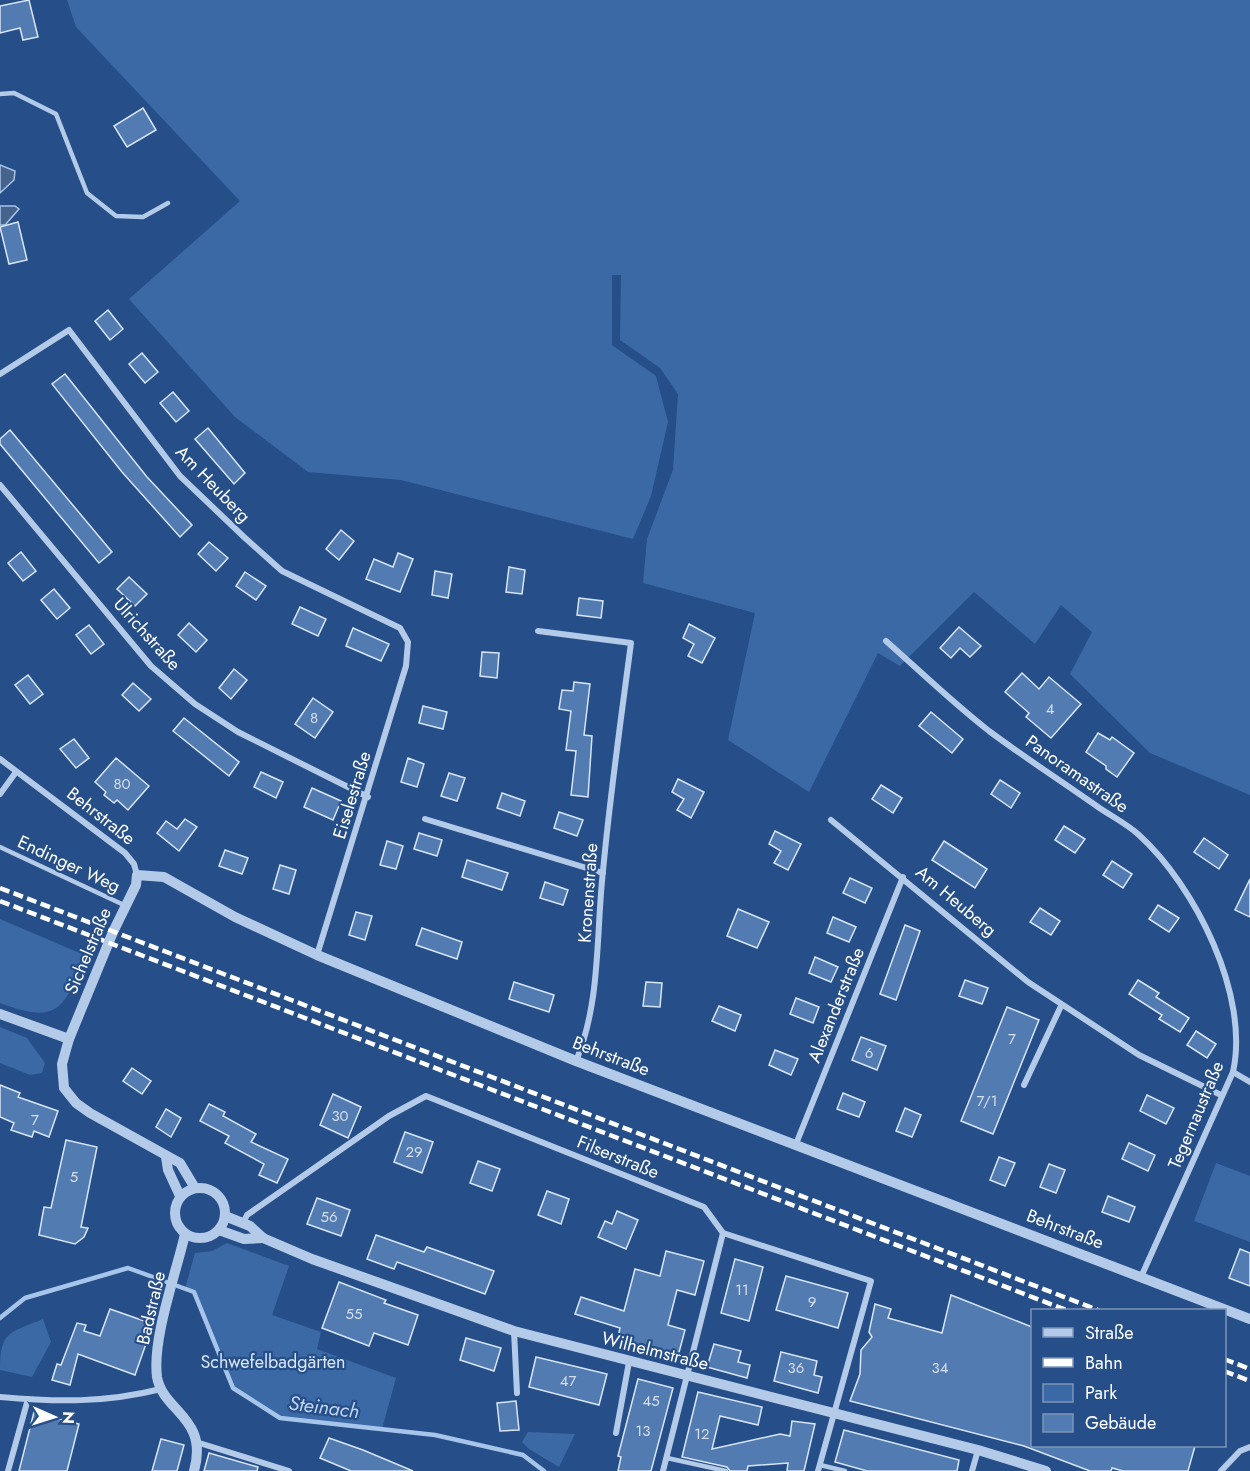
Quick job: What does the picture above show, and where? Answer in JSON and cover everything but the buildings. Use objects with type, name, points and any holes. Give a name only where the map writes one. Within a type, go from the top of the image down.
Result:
[{"type":"street","name":"Am Heuberg","points":[[0,374],[69,330],[180,476],[244,537],[282,571],[400,628],[408,642]]},
{"type":"street","name":"Ulrichstraße","points":[[0,485],[151,666],[195,704],[238,732],[368,797]]},
{"type":"street","name":"Kronenstraße","points":[[538,631],[631,643],[603,873],[598,956],[584,1043],[576,1061]]},
{"type":"street","name":"Panoramastraße","points":[[885,641],[988,730],[1139,835],[1172,874],[1199,913],[1220,958]]},
{"type":"street","name":"Eiselestraße","points":[[317,955],[368,797],[406,666],[408,642]]},
{"type":"street","name":"Behrstraße","points":[[0,759],[125,854],[134,864],[137,875],[164,877],[235,917],[317,955],[576,1061],[1224,1309]]},
{"type":"street","points":[[0,794],[16,772]]},
{"type":"street","points":[[425,819],[603,873]]},
{"type":"street","name":"Am Heuberg","points":[[831,820],[903,876],[1028,982],[1061,1006],[1140,1055],[1221,1095]]},
{"type":"street","name":"Sichelstraße","points":[[137,875],[136,885],[69,1039],[62,1064],[64,1088],[76,1103],[180,1163],[195,1188]]},
{"type":"street","name":"Alexanderstraße","points":[[796,1144],[903,876]]},
{"type":"street","name":"Tegernaustraße","points":[[1141,1277],[1233,1072],[1238,1053],[1232,996],[1220,958]]},
{"type":"street","points":[[1023,1085],[1061,1006]]},
{"type":"street","points":[[0,1014],[69,1039]]},
{"type":"street","points":[[1233,1072],[1250,1082]]},
{"type":"street","name":"Filserstraße","points":[[243,1223],[247,1215],[389,1116],[426,1096],[704,1208],[723,1233]]},
{"type":"street","points":[[166,1157],[168,1170],[180,1196],[174,1214],[177,1225],[185,1234],[196,1238],[208,1237],[219,1230],[225,1216],[222,1200],[214,1191],[195,1188],[180,1196]]},
{"type":"street","name":"Wilhelmstraße","points":[[225,1216],[243,1223],[263,1238],[369,1280],[514,1331],[978,1450],[1046,1471]]},
{"type":"street","name":"Wilhelmstraße","points":[[219,1230],[244,1239],[263,1238]]},
{"type":"street","points":[[663,1471],[723,1233],[871,1281],[819,1468]]},
{"type":"street","name":"Badstraße","points":[[161,1389],[158,1378],[157,1348],[185,1234]]},
{"type":"street","name":"Behrstraße","points":[[1226,1310],[1250,1319]]},
{"type":"street","points":[[514,1331],[517,1393]]},
{"type":"street","points":[[616,1434],[629,1362]]},
{"type":"street","points":[[0,1397],[112,1400],[161,1389],[189,1421],[196,1442],[194,1471]]},
{"type":"street","points":[[8,1471],[28,1399]]},
{"type":"street","points":[[196,1442],[289,1471]]},
{"type":"street","points":[[1221,1471],[1240,1451],[1250,1447]]},
{"type":"street","points":[[972,1471],[978,1450]]},
{"type":"lane","points":[[0,94],[14,93],[56,114],[87,193],[116,216],[143,217],[168,202]]},
{"type":"lane","name":"Endinger Weg","points":[[0,847],[126,906]]},
{"type":"lane","points":[[667,1458],[726,1471]]},
{"type":"lane","points":[[819,1468],[845,1471]]},
{"type":"green space","points":[[67,0],[1250,0],[1250,795],[1150,753],[1070,674],[1092,632],[1061,605],[1035,644],[974,592],[900,666],[878,653],[809,792],[728,740],[755,613],[643,583],[647,539],[673,470],[678,394],[660,368],[620,340],[621,275],[612,275],[612,345],[656,376],[668,422],[651,496],[633,539],[401,480],[308,472],[235,417],[129,299],[240,201],[76,27]]},
{"type":"green space","points":[[0,919],[82,954],[87,960],[64,1001],[56,1008],[47,1012],[35,1012],[0,1003]]},
{"type":"green space","points":[[0,1027],[27,1038],[45,1063],[42,1073],[30,1075],[0,1063]]},
{"type":"green space","points":[[1216,1163],[1250,1176],[1250,1242],[1194,1221]]},
{"type":"green space","name":"Schwefelbadgärten","points":[[227,1243],[289,1266],[272,1315],[321,1332],[317,1349],[396,1378],[382,1429],[280,1418],[233,1388],[195,1292],[185,1289],[195,1253],[212,1251]]},
{"type":"green space","points":[[43,1319],[51,1342],[32,1377],[0,1370],[2,1347],[9,1335]]},
{"type":"green space","points":[[528,1432],[575,1434],[559,1467],[529,1449],[522,1442]]},
{"type":"shaded area","points":[[0,165],[15,171],[14,180],[0,193]]},
{"type":"shaded area","points":[[0,206],[15,206],[19,209],[5,225],[0,225]]},
{"type":"waterway","name":"Steinach","points":[[0,1318],[25,1298],[128,1268],[194,1292],[233,1388],[280,1418],[435,1435],[523,1455],[544,1471]]},
{"type":"railway","points":[[0,888],[1095,1309]]},
{"type":"railway","points":[[0,901],[1063,1309]]},
{"type":"railway","points":[[1226,1360],[1250,1369]]},
{"type":"railway","points":[[1226,1372],[1250,1381]]}]
